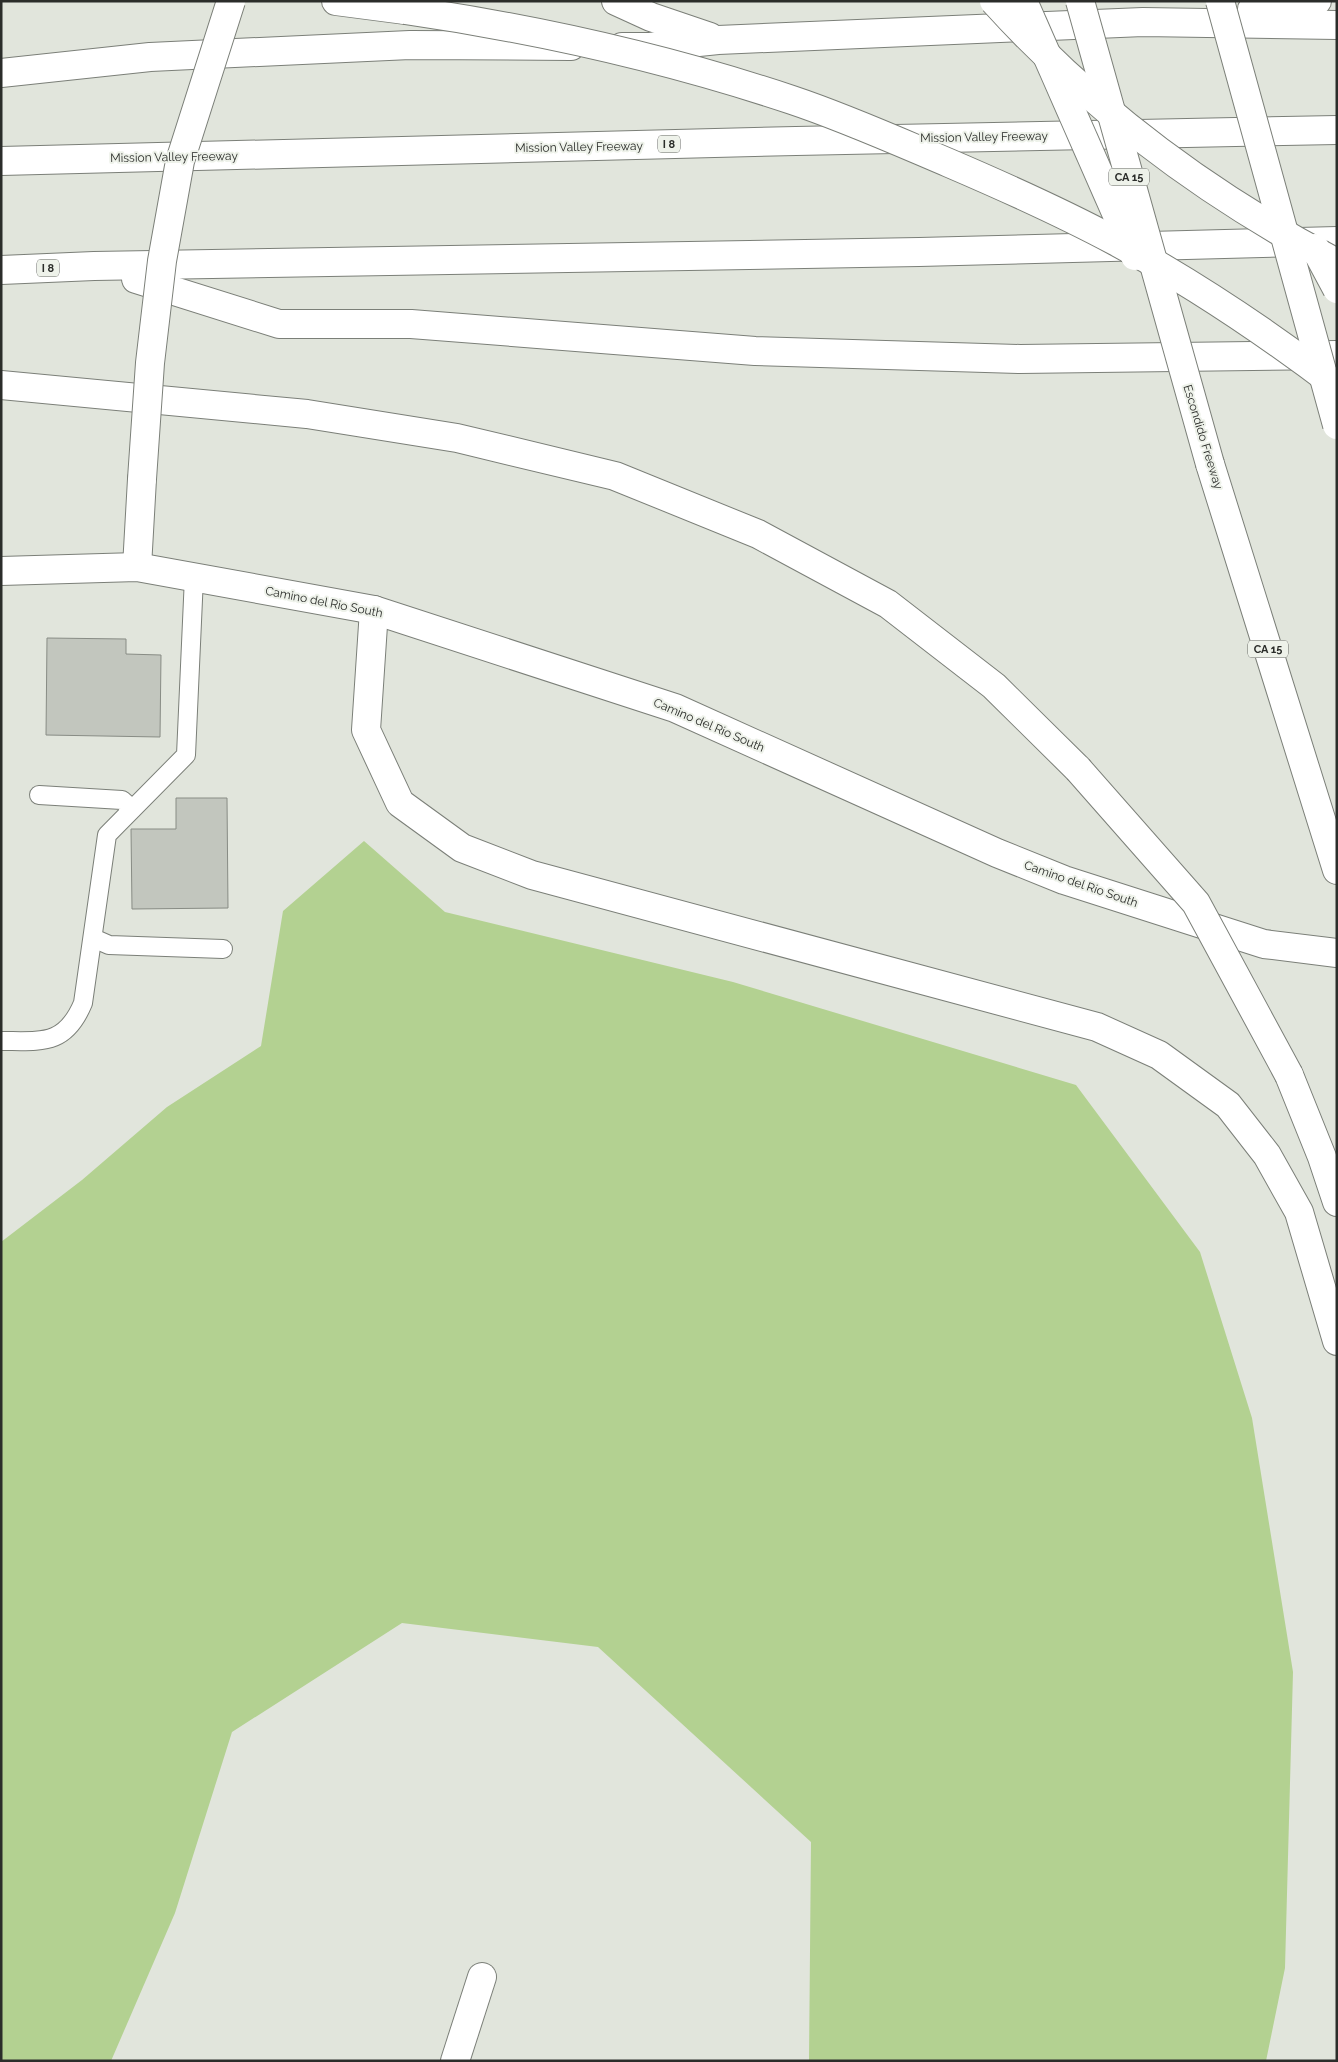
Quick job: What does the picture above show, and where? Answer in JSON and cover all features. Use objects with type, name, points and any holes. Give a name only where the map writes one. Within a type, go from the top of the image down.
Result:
[{"type":"main road","points":[[137,567],[150,363],[164,245],[180,161],[231,1]]},
{"type":"main road","points":[[336,1],[470,19],[622,50],[693,69],[794,101],[865,127],[1066,215],[1116,241],[1218,302],[1337,386]]},
{"type":"main road","points":[[616,1],[651,17],[718,40]]},
{"type":"main road","points":[[994,1],[1018,28],[1073,82],[1148,143],[1246,210],[1337,263]]},
{"type":"main road","points":[[1023,1],[1178,353]]},
{"type":"main road","name":"Escondido Freeway","points":[[1080,1],[1210,464],[1337,870]]},
{"type":"main road","points":[[1220,1],[1337,425]]},
{"type":"main road","points":[[1143,22],[1317,1]]},
{"type":"main road","points":[[1,73],[150,58],[391,46],[650,47],[718,40],[1143,22],[1337,25]]},
{"type":"main road","name":"Mission Valley Freeway","points":[[1,161],[796,141],[1337,130]]},
{"type":"main road","points":[[1259,143],[1337,289]]},
{"type":"main road","name":"I 8","points":[[1,270],[94,266],[919,252],[1337,241]]},
{"type":"main road","points":[[94,266],[279,324],[411,324],[755,351],[1010,359],[1337,355]]},
{"type":"main road","points":[[1,384],[307,414],[457,438],[615,476],[758,534],[888,604],[994,686],[1078,769],[1196,903],[1289,1076],[1322,1157],[1337,1202]]},
{"type":"main road","name":"Camino del Rio South","points":[[1,571],[137,567],[374,610],[675,708],[997,853],[1064,880],[1264,944],[1337,953]]},
{"type":"main road","points":[[374,610],[366,730],[400,803],[462,848],[532,875],[1097,1027],[1159,1055],[1228,1105],[1267,1155],[1299,1212],[1337,1341]]},
{"type":"main road","points":[[455,2061],[482,1977]]},
{"type":"lane","points":[[1,1040],[45,1041],[63,1032],[76,1020],[83,1003],[107,835],[186,755],[194,577]]},
{"type":"lane","points":[[39,795],[122,800],[132,809]]},
{"type":"lane","points":[[93,938],[109,945],[223,949]]},
{"type":"green space","points":[[364,841],[445,912],[733,982],[1076,1085],[1200,1252],[1252,1418],[1293,1672],[1285,1968],[1266,2061],[809,2061],[811,1842],[598,1647],[402,1623],[232,1732],[175,1913],[111,2061],[1,2061],[1,1242],[82,1180],[167,1107],[261,1046],[283,911]]},
{"type":"building","points":[[47,638],[126,639],[126,654],[161,655],[160,737],[46,735]]},
{"type":"building","points":[[176,798],[227,798],[228,908],[132,909],[131,829],[176,829]]}]
